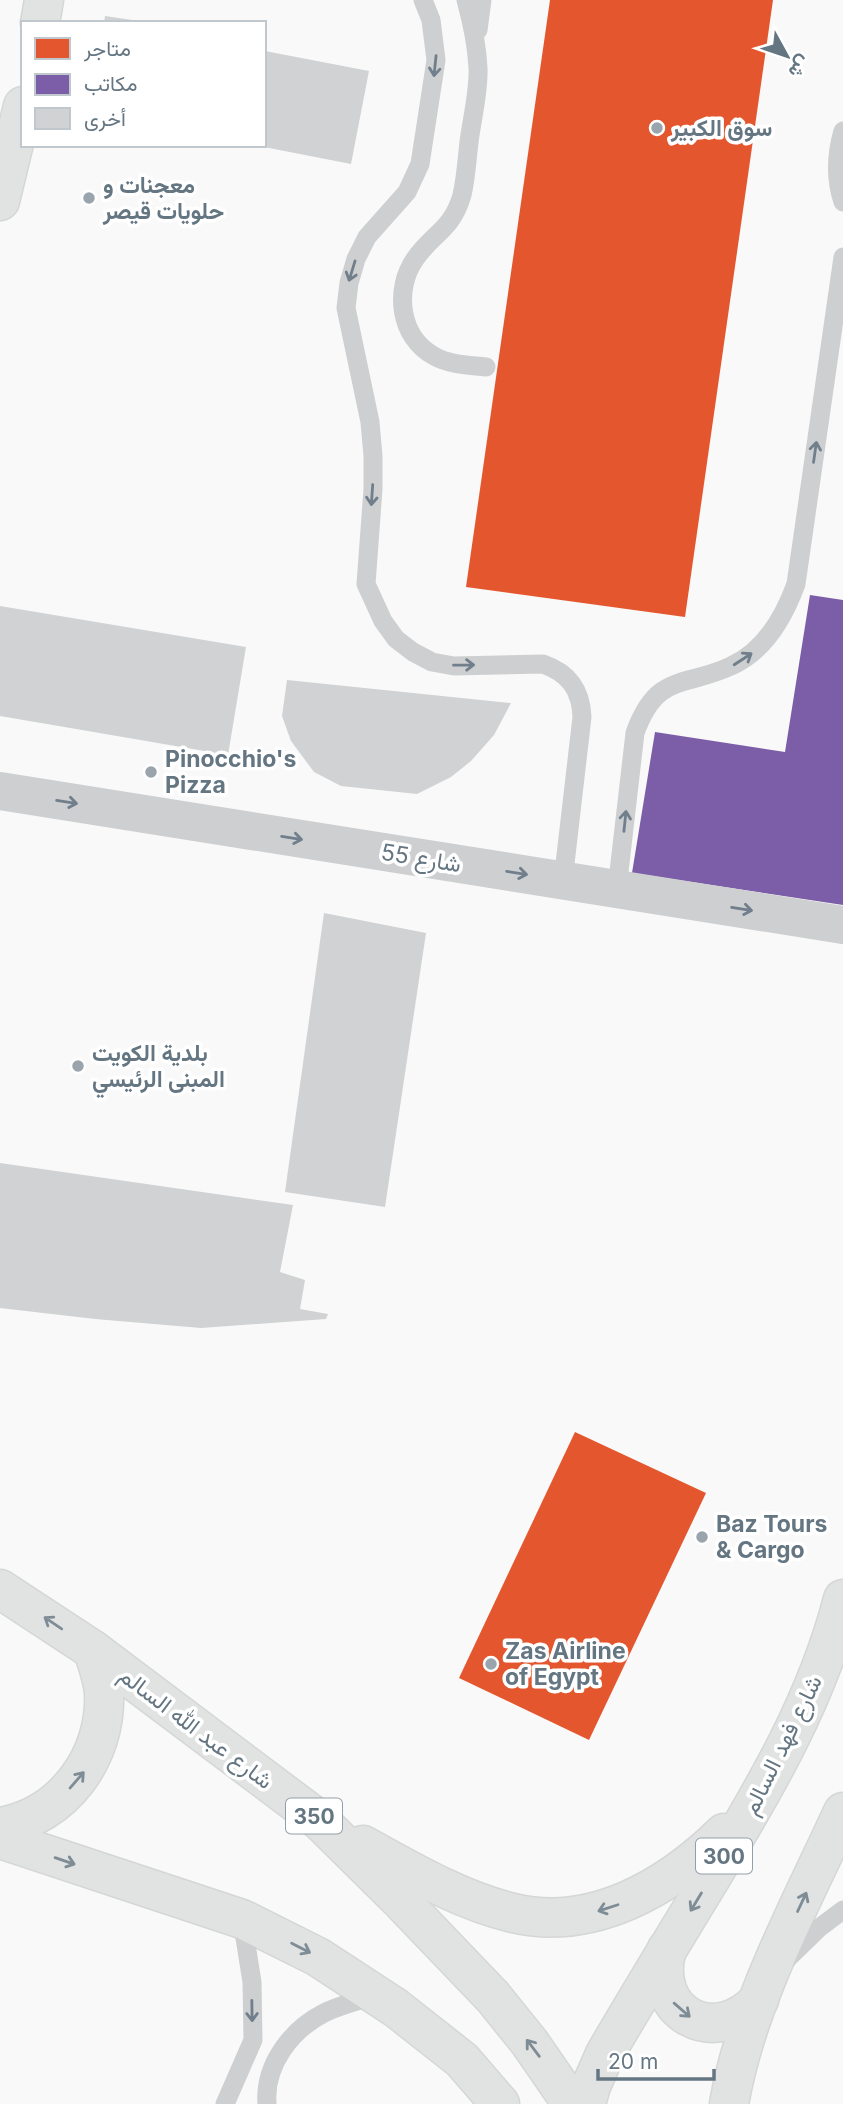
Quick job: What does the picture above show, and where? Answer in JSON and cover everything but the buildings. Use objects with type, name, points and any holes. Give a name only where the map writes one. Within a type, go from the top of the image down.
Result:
[{"type":"main road","points":[[40,21],[44,0]]},
{"type":"main road","points":[[0,201],[21,114]]},
{"type":"main road","name":"شارع عبد الله السالم","points":[[0,1589],[93,1650],[318,1820],[493,1997],[530,2043],[572,2104]]},
{"type":"main road","name":"شارع فهد السالم","points":[[586,2104],[606,2054],[760,1797],[792,1737],[835,1629],[843,1599]]},
{"type":"main road","points":[[0,1827],[18,1824],[55,1804],[84,1772],[101,1734],[104,1691],[93,1650]]},
{"type":"main road","points":[[318,1820],[430,1882],[495,1908],[515,1914],[547,1918],[579,1916],[642,1895],[686,1868],[760,1797]]},
{"type":"main road","points":[[729,2104],[738,2064],[763,1989],[843,1812]]},
{"type":"main road","points":[[0,1839],[242,1919],[318,1957],[375,1995],[462,2060],[500,2104]]},
{"type":"main road","points":[[667,1949],[663,1980],[677,2007],[689,2017],[720,2023],[735,2019],[748,2011],[763,1989]]},
{"type":"street","name":"شارع 55","points":[[0,791],[843,925]]},
{"type":"lane","points":[[423,0],[431,20],[436,60],[420,164],[407,192],[367,237],[348,283],[346,308],[370,422],[373,456],[366,584],[383,621],[396,639],[432,662],[454,666],[543,664],[568,677],[577,689],[582,717],[563,881]]},
{"type":"lane","points":[[466,0],[476,45],[478,70],[462,193],[455,214],[443,231],[417,256],[410,268],[404,280],[402,297],[407,323],[418,344],[434,356],[454,363],[486,367]]},
{"type":"lane","points":[[476,45],[482,0]]},
{"type":"lane","points":[[843,131],[837,159],[837,175],[843,202]]},
{"type":"lane","points":[[617,889],[635,733],[641,716],[651,701],[679,681],[731,666],[754,652],[772,632],[787,609],[796,584],[843,257]]},
{"type":"lane","points":[[763,1989],[819,1928],[843,1910]]},
{"type":"lane","points":[[227,2102],[253,2040],[252,1982],[242,1919]]},
{"type":"lane","points":[[267,2104],[273,2064],[293,2034],[324,2013],[375,1995]]},
{"type":"place","name":"سوق الكبير","points":[[657,128]]},
{"type":"place","name":"معجنات و حلويات قيصر","points":[[89,198]]},
{"type":"place","name":"Pinocchio's Pizza","points":[[151,772]]},
{"type":"place","name":"بلدية الكويت المبنى الرئيسي","points":[[78,1066]]},
{"type":"place","name":"Baz Tours & Cargo","points":[[702,1537]]},
{"type":"place","name":"Zas Airline of Egypt","points":[[491,1664]]}]
